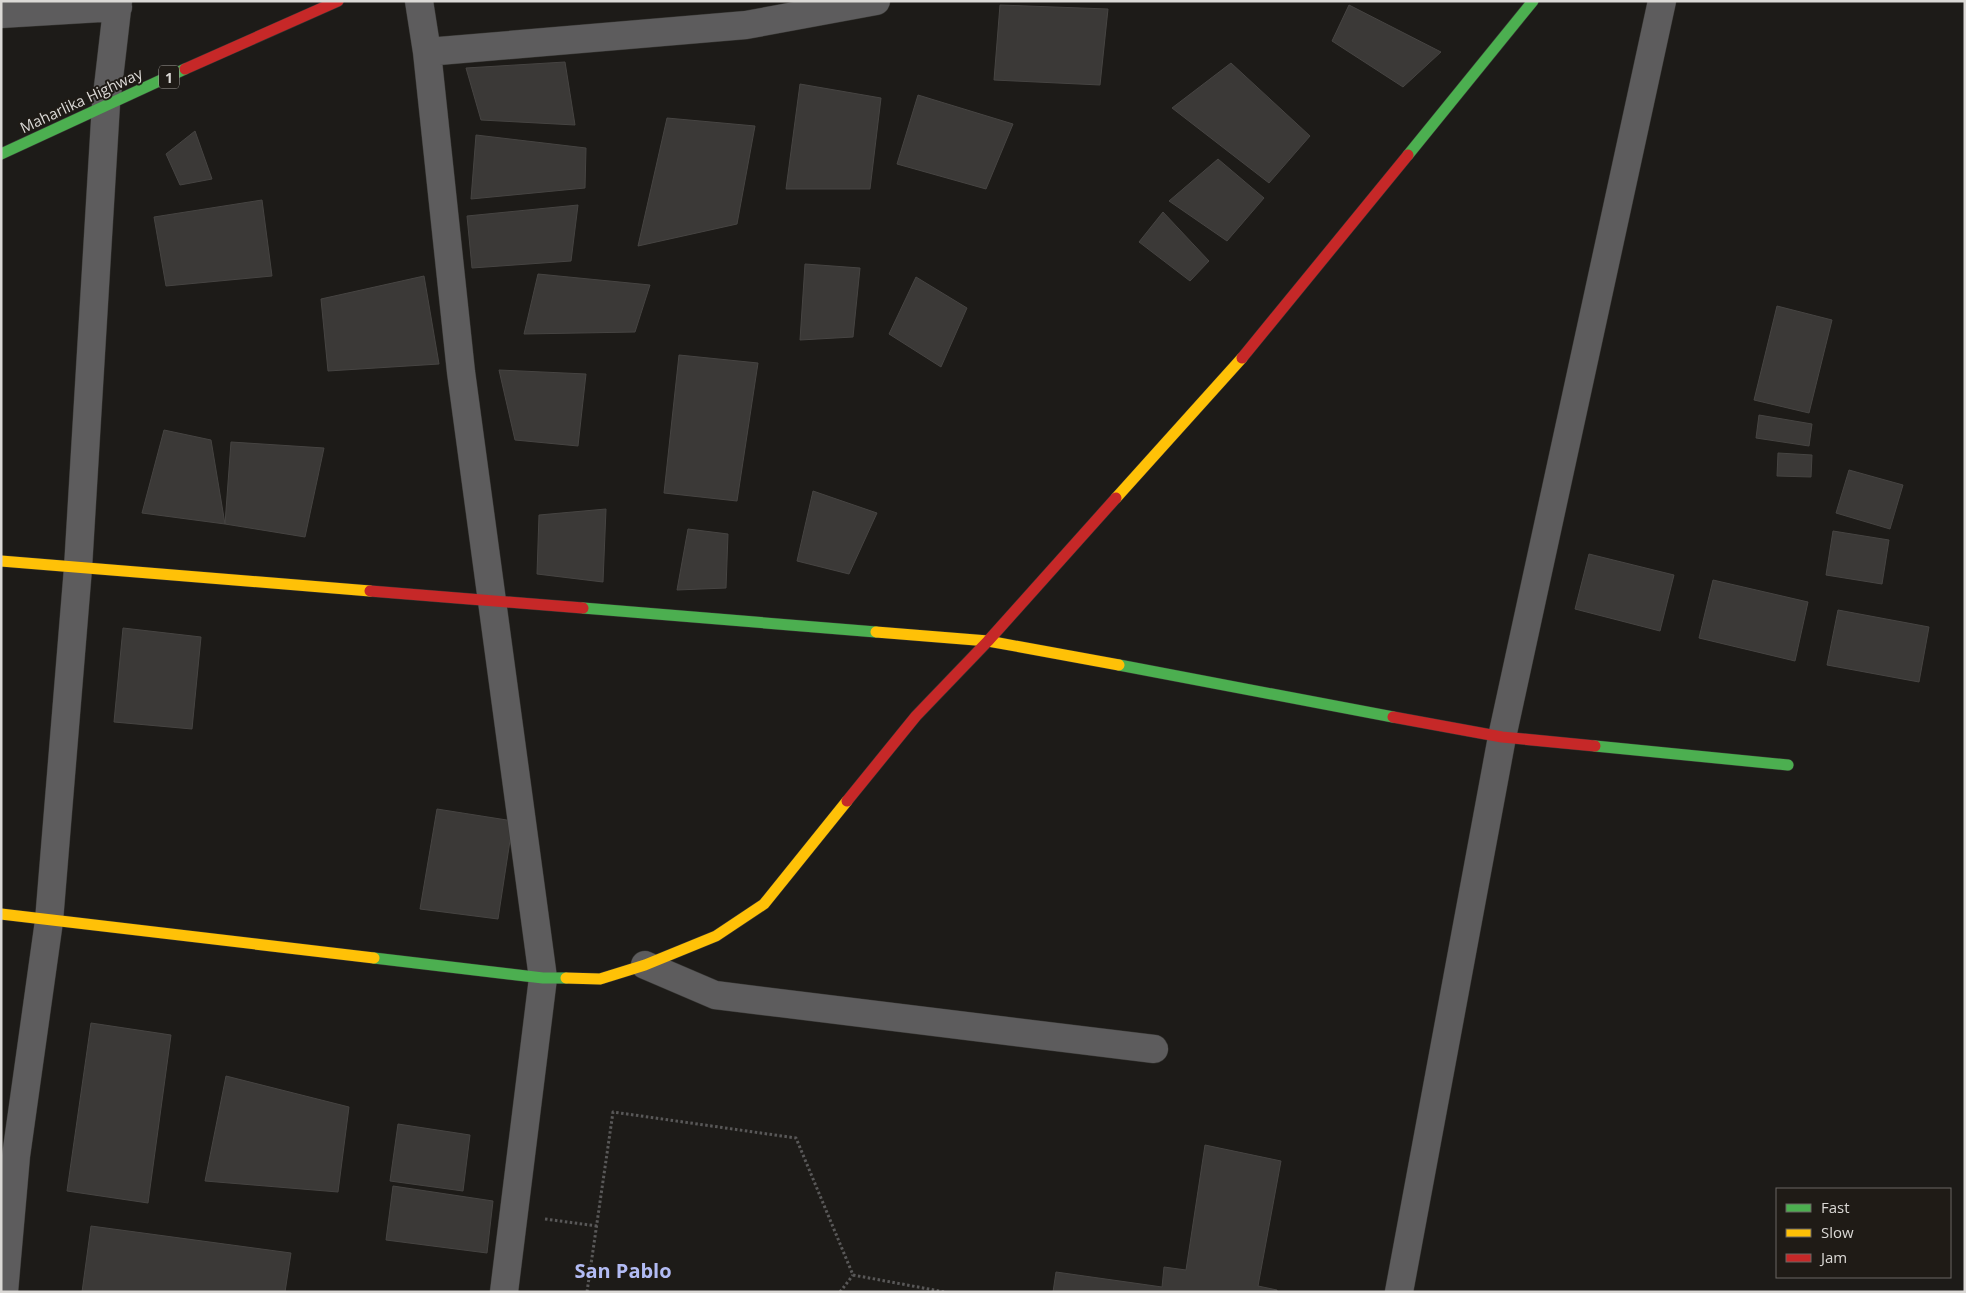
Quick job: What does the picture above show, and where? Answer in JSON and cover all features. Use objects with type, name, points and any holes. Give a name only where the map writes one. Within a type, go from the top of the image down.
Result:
[{"type":"main road","name":"Maharlika Highway","points":[[1,154],[106,104],[338,1]]},
{"type":"main road","points":[[1,914],[543,978],[600,979],[645,966],[716,936],[764,904],[916,716],[988,642],[1238,363],[1533,1]]},
{"type":"main road","points":[[1,561],[988,642],[1502,737],[1788,765]]},
{"type":"street","points":[[419,1],[427,52],[461,372],[494,602],[543,978],[504,1292]]},
{"type":"street","points":[[427,52],[746,25],[876,1]]},
{"type":"street","points":[[1399,1292],[1502,737],[1662,1]]},
{"type":"street","points":[[1,14],[118,4],[106,104],[78,568],[49,921],[9,1156],[4,1292]]},
{"type":"street","points":[[645,966],[715,995],[1154,1049]]},
{"type":"path","points":[[587,1292],[614,1112],[796,1138],[853,1275]]},
{"type":"path","points":[[514,1214],[597,1226]]},
{"type":"path","points":[[840,1292],[853,1275]]},
{"type":"path","points":[[853,1275],[946,1292]]},
{"type":"building","points":[[1000,5],[1108,9],[1100,85],[994,80]]},
{"type":"building","points":[[1349,5],[1441,52],[1403,87],[1332,41]]},
{"type":"building","points":[[565,62],[575,125],[481,120],[466,68]]},
{"type":"building","points":[[1231,63],[1310,136],[1269,183],[1172,108]]},
{"type":"building","points":[[800,84],[881,98],[870,189],[786,189]]},
{"type":"building","points":[[918,95],[1013,124],[986,189],[897,164]]},
{"type":"building","points":[[667,118],[755,126],[737,224],[638,246]]},
{"type":"building","points":[[195,131],[212,179],[180,185],[166,154]]},
{"type":"building","points":[[476,135],[586,148],[585,188],[471,199]]},
{"type":"building","points":[[1218,159],[1264,198],[1227,241],[1169,201]]},
{"type":"building","points":[[262,200],[272,276],[166,286],[154,217]]},
{"type":"building","points":[[578,205],[571,261],[472,268],[467,216]]},
{"type":"building","points":[[1163,212],[1209,261],[1190,281],[1139,242]]},
{"type":"building","points":[[805,264],[860,268],[853,337],[800,340]]},
{"type":"building","points":[[538,274],[650,285],[635,332],[524,334]]},
{"type":"building","points":[[424,276],[439,364],[328,371],[321,299]]},
{"type":"building","points":[[916,277],[967,308],[941,367],[889,334]]},
{"type":"building","points":[[1777,306],[1832,320],[1809,413],[1754,400]]},
{"type":"building","points":[[679,355],[758,363],[737,501],[664,493]]},
{"type":"building","points":[[499,370],[586,374],[578,446],[515,440]]},
{"type":"building","points":[[1759,415],[1812,424],[1809,446],[1756,438]]},
{"type":"building","points":[[164,430],[211,440],[225,524],[142,513]]},
{"type":"building","points":[[231,442],[324,448],[305,537],[225,524]]},
{"type":"building","points":[[1778,453],[1812,455],[1811,477],[1777,476]]},
{"type":"building","points":[[1849,470],[1903,485],[1890,529],[1836,513]]},
{"type":"building","points":[[813,491],[877,513],[849,574],[797,561]]},
{"type":"building","points":[[606,509],[603,582],[537,574],[539,515]]},
{"type":"building","points":[[688,529],[728,534],[726,588],[677,590]]},
{"type":"building","points":[[1833,531],[1889,540],[1882,584],[1826,575]]},
{"type":"building","points":[[1589,554],[1674,575],[1660,631],[1575,609]]},
{"type":"building","points":[[1713,580],[1808,602],[1795,661],[1699,638]]},
{"type":"building","points":[[1838,610],[1929,627],[1919,682],[1827,665]]},
{"type":"building","points":[[123,628],[201,637],[192,729],[114,722]]},
{"type":"building","points":[[437,809],[513,821],[498,919],[420,909]]},
{"type":"building","points":[[91,1023],[171,1035],[148,1203],[67,1191]]},
{"type":"building","points":[[226,1076],[349,1107],[338,1192],[205,1181]]},
{"type":"building","points":[[398,1124],[470,1135],[463,1191],[390,1181]]},
{"type":"building","points":[[1205,1145],[1281,1161],[1258,1286],[1277,1290],[1277,1292],[1053,1292],[1056,1272],[1162,1287],[1164,1267],[1186,1270]]},
{"type":"building","points":[[393,1186],[493,1201],[487,1253],[386,1240]]},
{"type":"building","points":[[91,1226],[291,1253],[285,1292],[82,1292]]},
{"type":"traffic: fast","points":[[1408,155],[1533,1]]},
{"type":"traffic: fast","points":[[1,154],[185,69]]},
{"type":"traffic: fast","points":[[583,608],[876,632]]},
{"type":"traffic: fast","points":[[1119,665],[1393,717]]},
{"type":"traffic: fast","points":[[1595,746],[1788,765]]},
{"type":"traffic: fast","points":[[374,958],[543,978],[566,978]]},
{"type":"traffic: slow","points":[[1116,498],[1242,358]]},
{"type":"traffic: slow","points":[[1,561],[370,591]]},
{"type":"traffic: slow","points":[[876,632],[988,641],[1119,665]]},
{"type":"traffic: slow","points":[[566,978],[600,979],[645,965],[716,936],[764,904],[847,801]]},
{"type":"traffic: slow","points":[[1,914],[374,958]]},
{"type":"traffic: jam","points":[[185,69],[338,1]]},
{"type":"traffic: jam","points":[[1242,358],[1408,155]]},
{"type":"traffic: jam","points":[[847,801],[916,716],[988,641],[1116,498]]},
{"type":"traffic: jam","points":[[370,591],[583,608]]},
{"type":"traffic: jam","points":[[1393,717],[1502,737],[1595,746]]},
{"type":"district","name":"San Pablo","points":[[623,1270]]}]
